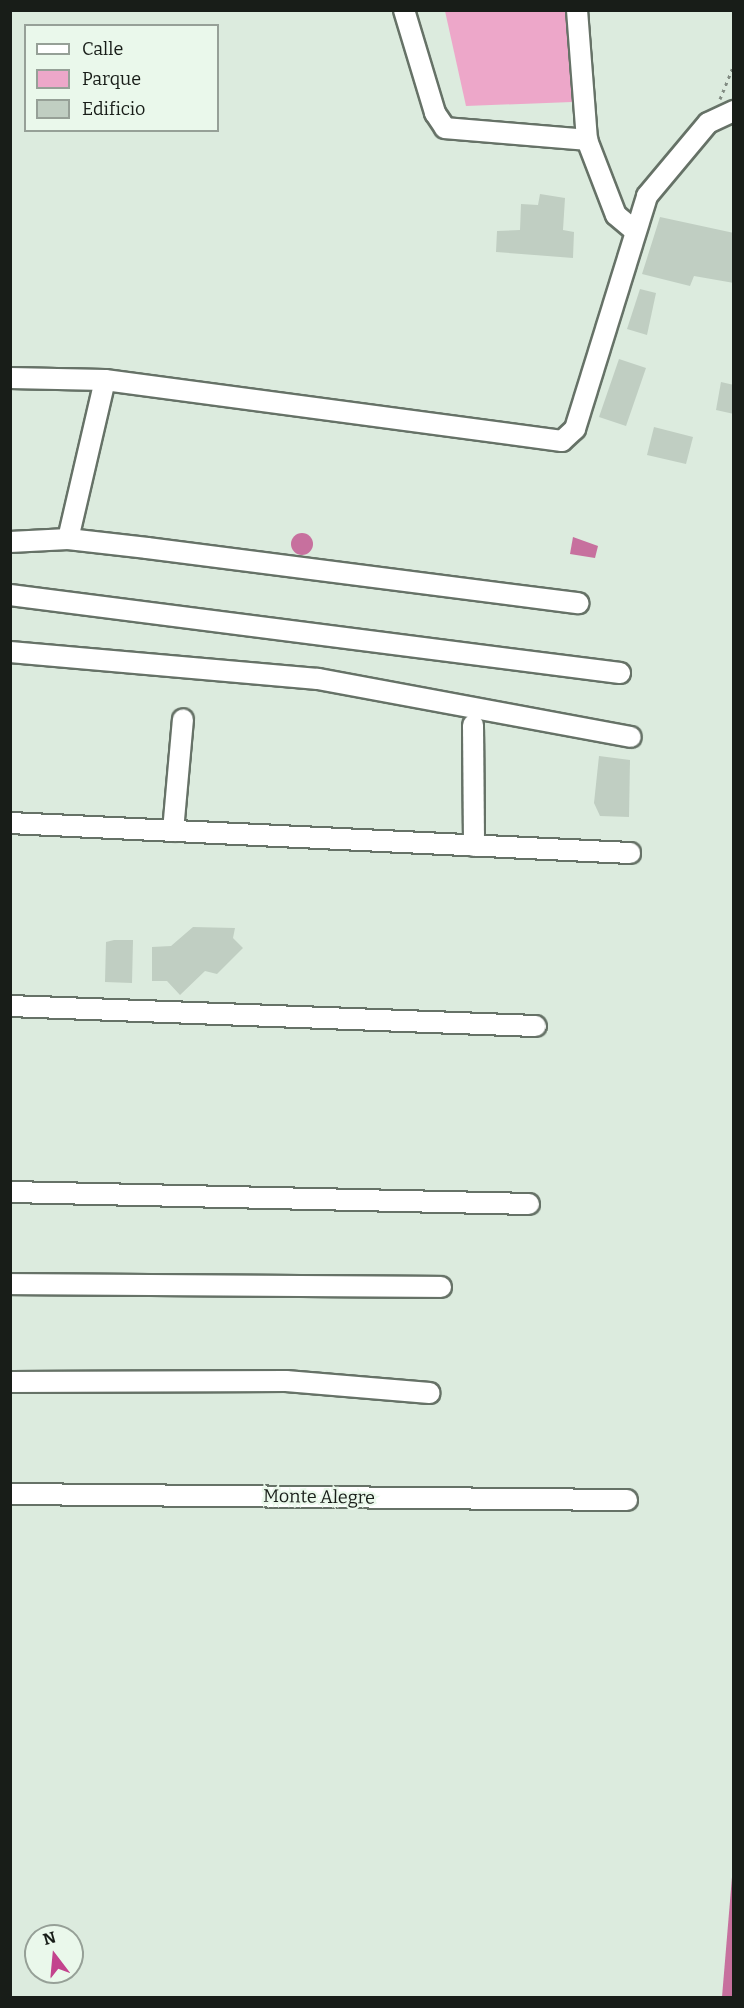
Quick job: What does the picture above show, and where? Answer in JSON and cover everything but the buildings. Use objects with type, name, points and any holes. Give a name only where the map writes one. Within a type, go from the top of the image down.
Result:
[{"type":"street","points":[[404,10],[435,113],[445,128],[587,140]]},
{"type":"street","points":[[577,10],[587,140],[616,215],[634,230]]},
{"type":"street","points":[[10,378],[105,380],[562,441],[579,418],[623,288],[634,230],[647,196],[708,123],[734,111]]},
{"type":"street","points":[[68,539],[105,380]]},
{"type":"street","points":[[10,542],[68,539],[579,603]]},
{"type":"street","points":[[10,596],[620,674]]},
{"type":"street","points":[[10,652],[318,679],[631,737]]},
{"type":"street","points":[[173,831],[183,719]]},
{"type":"street","points":[[473,725],[474,846]]},
{"type":"street","points":[[10,823],[630,853]]},
{"type":"street","points":[[10,1006],[536,1026]]},
{"type":"street","points":[[10,1192],[529,1204]]},
{"type":"street","points":[[10,1284],[441,1287]]},
{"type":"street","points":[[10,1382],[286,1381],[430,1393]]},
{"type":"street","name":"Monte Alegre","points":[[10,1494],[627,1500]]},
{"type":"path","points":[[708,123],[734,65]]},
{"type":"green space","points":[[445,11],[568,11],[572,102],[466,106]]},
{"type":"shaded area","points":[[302,533],[310,536],[313,544],[310,552],[302,555],[294,552],[291,544],[294,536]]},
{"type":"shaded area","points":[[573,537],[598,546],[595,558],[570,554]]},
{"type":"shaded area","points":[[733,1865],[733,1997],[722,1997]]}]
